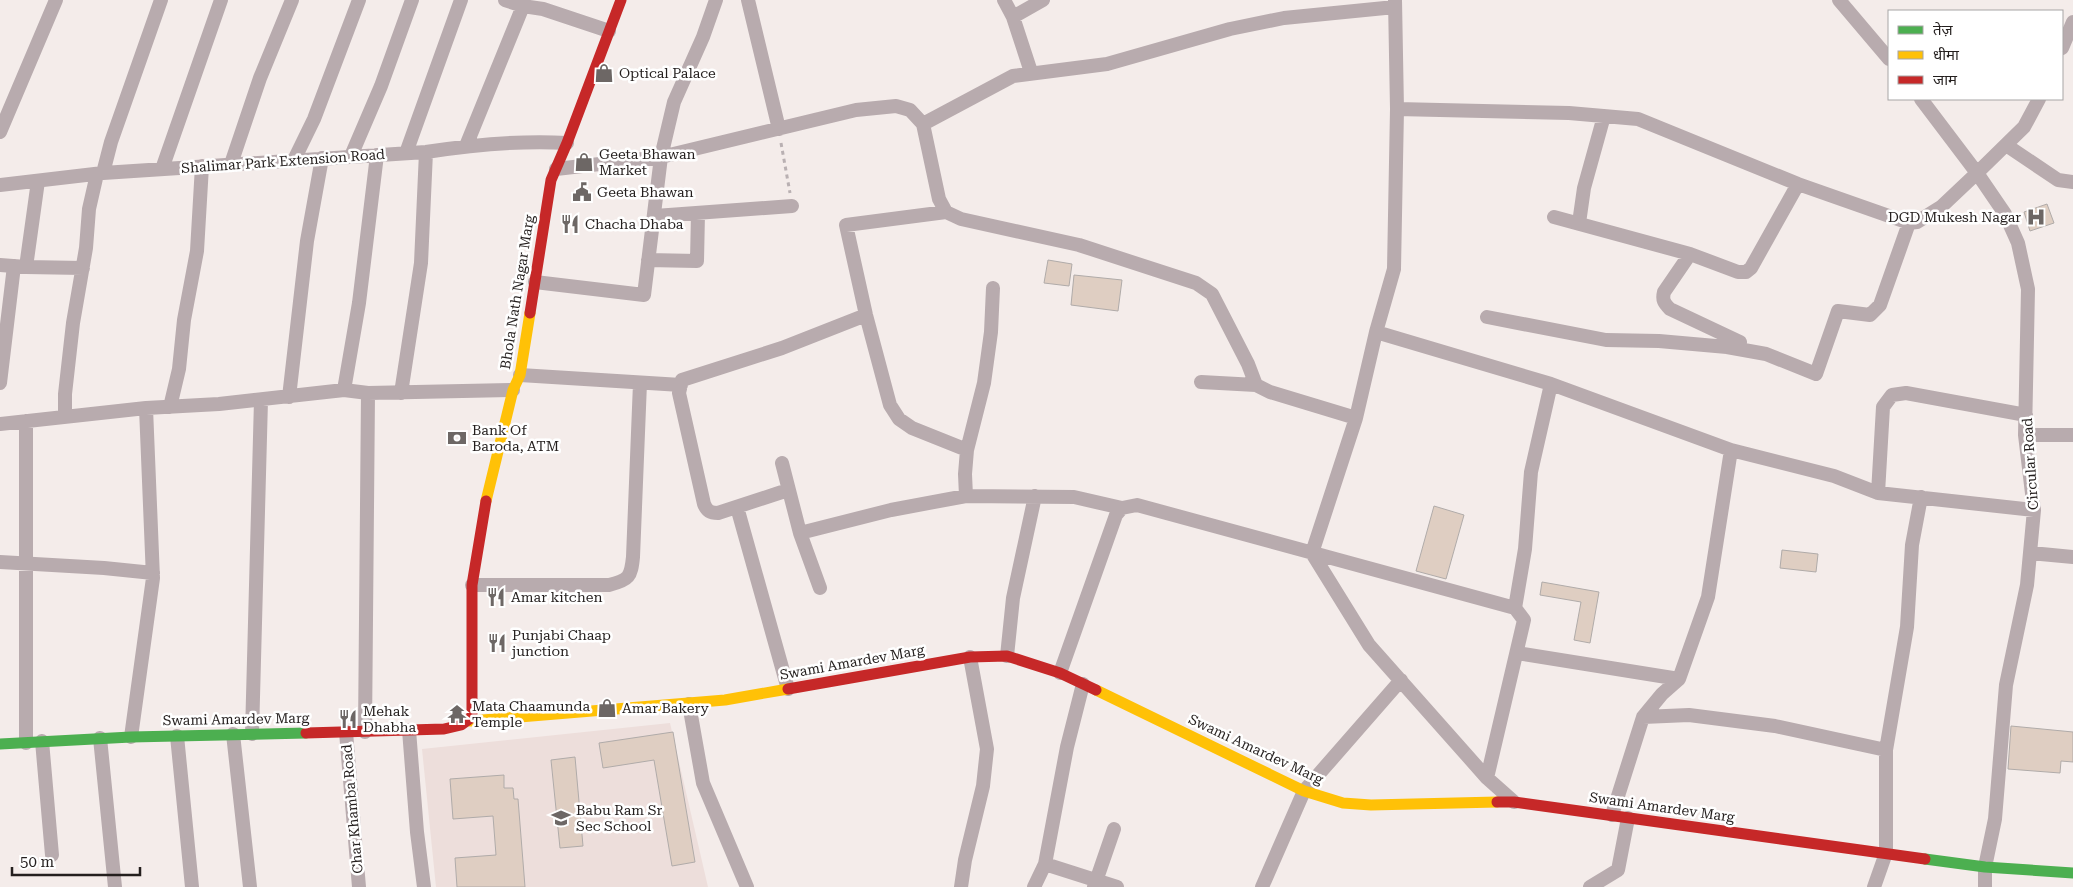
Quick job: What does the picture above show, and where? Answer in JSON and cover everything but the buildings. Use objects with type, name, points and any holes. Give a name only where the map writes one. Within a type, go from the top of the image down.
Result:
[{"type":"street","points":[[0,132],[56,0]]},
{"type":"street","points":[[65,417],[65,394],[72,332],[83,268],[89,209],[161,0]]},
{"type":"street","points":[[162,169],[221,0]]},
{"type":"street","points":[[231,164],[260,78],[292,0]]},
{"type":"street","points":[[294,160],[314,119],[359,0]]},
{"type":"street","points":[[351,156],[381,86],[412,0]]},
{"type":"street","points":[[406,153],[461,0]]},
{"type":"street","points":[[505,0],[523,6],[542,9],[609,31]]},
{"type":"street","name":"Bhola Nath Nagar Marg","points":[[471,719],[472,586],[485,504],[513,390],[520,375],[551,180],[567,143],[621,0]]},
{"type":"street","points":[[535,282],[644,295],[661,158],[674,102],[704,37],[716,0]]},
{"type":"street","points":[[748,0],[779,129]]},
{"type":"street","points":[[1004,0],[1013,18],[1031,72]]},
{"type":"street","points":[[1013,18],[1043,0]]},
{"type":"street","points":[[1839,0],[1888,59]]},
{"type":"street","points":[[923,124],[1013,76],[1031,72],[1055,71],[1107,64],[1230,30],[1284,18],[1395,4],[1397,109],[1394,269],[1376,332],[1356,418],[1345,445],[1312,553],[1370,645],[1487,778],[1514,802]]},
{"type":"street","points":[[466,146],[523,6]]},
{"type":"street","points":[[2063,46],[2073,22]]},
{"type":"street","name":"Circular Road","points":[[1922,100],[1977,173],[2005,214],[2018,243],[2028,289],[2025,434],[2034,510],[2027,585],[2006,685],[1995,819],[1985,867],[1985,887]]},
{"type":"street","points":[[1397,109],[1549,112],[1638,119],[1798,184],[1909,223],[1917,222],[1942,207],[2024,127],[2038,100]]},
{"type":"street","points":[[556,169],[661,158],[856,110],[896,106],[910,110],[923,124],[939,198],[946,212]]},
{"type":"street","points":[[1579,223],[1584,188],[1604,116]]},
{"type":"street","name":"Shalimar Park Extension Road","points":[[0,185],[100,173],[426,152],[466,146],[549,142],[567,143]]},
{"type":"street","points":[[2006,146],[2058,180],[2073,182]]},
{"type":"street","points":[[401,392],[421,263],[426,152]]},
{"type":"street","points":[[344,390],[358,303],[377,155]]},
{"type":"street","points":[[289,397],[307,241],[322,158]]},
{"type":"street","points":[[170,407],[179,369],[184,320],[197,251],[202,166]]},
{"type":"street","points":[[0,383],[13,266],[38,181]]},
{"type":"street","points":[[1554,217],[1690,254],[1738,272],[1746,272],[1751,268],[1798,184]]},
{"type":"street","points":[[655,216],[792,206]]},
{"type":"street","points":[[968,450],[912,428],[900,418],[890,405],[866,316],[846,225],[946,212],[961,219],[1079,245],[1196,282],[1212,294],[1248,364],[1256,386]]},
{"type":"street","points":[[648,260],[697,261],[698,213]]},
{"type":"street","points":[[1487,317],[1606,340],[1659,342],[1727,348],[1766,354],[1816,374],[1838,311],[1870,315],[1880,305],[1909,223]]},
{"type":"street","points":[[1690,254],[1664,292],[1663,298],[1665,303],[1670,308],[1740,342]]},
{"type":"street","points":[[13,266],[83,268]]},
{"type":"street","points":[[966,496],[965,474],[968,450],[984,383],[991,332],[993,288]]},
{"type":"street","points":[[788,490],[737,507],[711,513],[704,504],[679,393],[682,380],[782,348],[866,316]]},
{"type":"street","points":[[1376,332],[1551,384],[1731,450],[1834,476],[1878,493],[2034,510]]},
{"type":"street","points":[[520,375],[681,385]]},
{"type":"street","points":[[1201,382],[1256,386],[1356,418]]},
{"type":"street","points":[[472,586],[609,585],[624,581],[631,572],[633,557],[640,383]]},
{"type":"street","points":[[1515,608],[1525,549],[1531,472],[1551,384]]},
{"type":"street","points":[[0,424],[146,408],[261,400],[344,390],[368,393],[513,390]]},
{"type":"street","points":[[365,732],[368,393]]},
{"type":"street","points":[[1878,493],[1883,407],[1892,396],[1906,393],[2026,415]]},
{"type":"street","points":[[252,734],[261,400]]},
{"type":"street","points":[[131,737],[153,574],[146,408]]},
{"type":"street","points":[[26,420],[26,743]]},
{"type":"street","points":[[2025,434],[2073,435]]},
{"type":"street","points":[[1612,815],[1643,717],[1662,694],[1679,679],[1708,597],[1731,450]]},
{"type":"street","points":[[782,463],[800,532],[820,588]]},
{"type":"street","points":[[800,532],[891,510],[966,496],[1074,497],[1122,508],[1138,505],[1515,608],[1524,620],[1487,778]]},
{"type":"street","points":[[1007,656],[1013,598],[1035,496]]},
{"type":"street","points":[[1874,887],[1886,853],[1886,750],[1907,627],[1912,545],[1921,497]]},
{"type":"street","points":[[737,507],[788,689]]},
{"type":"street","points":[[1060,673],[1116,515],[1122,508]]},
{"type":"street","points":[[2030,553],[2073,557]]},
{"type":"street","points":[[0,562],[25,565],[104,568],[153,574]]},
{"type":"street","points":[[1517,653],[1679,679]]},
{"type":"street","name":"Swami Amardev Marg","points":[[0,744],[100,738],[365,732],[445,728],[464,725],[471,719],[725,700],[970,657],[1007,656],[1060,673],[1304,791],[1343,802],[1371,805],[1514,802],[1985,867],[2073,873]]},
{"type":"street","points":[[961,887],[965,860],[983,786],[986,748],[970,657]]},
{"type":"street","points":[[1262,887],[1304,791],[1401,680]]},
{"type":"street","points":[[1034,887],[1045,864],[1067,747],[1083,684]]},
{"type":"street","points":[[688,704],[703,783],[747,887]]},
{"type":"street","points":[[1643,717],[1689,715],[1775,726],[1886,750]]},
{"type":"street","points":[[408,730],[424,887]]},
{"type":"street","name":"Char Khamba Road","points":[[346,732],[359,887]]},
{"type":"street","points":[[233,734],[250,887]]},
{"type":"street","points":[[177,736],[192,887]]},
{"type":"street","points":[[100,738],[115,887]]},
{"type":"street","points":[[42,742],[52,855]]},
{"type":"street","points":[[1590,887],[1618,870],[1628,818]]},
{"type":"street","points":[[1095,883],[1114,829]]},
{"type":"street","points":[[1045,864],[1095,883],[1117,887]]},
{"type":"path","points":[[779,129],[792,206]]},
{"type":"shaded area","name":"Babu Ram Sr Sec School","points":[[670,723],[708,887],[436,887],[422,749]]},
{"type":"traffic: fast","points":[[0,744],[131,737],[306,733]]},
{"type":"traffic: fast","points":[[1925,859],[1985,867],[2073,873]]},
{"type":"traffic: slow","points":[[486,501],[513,390],[520,375],[530,313]]},
{"type":"traffic: slow","points":[[470,721],[725,700],[788,689]]},
{"type":"traffic: slow","points":[[1096,690],[1304,791],[1343,803],[1371,805],[1497,802]]},
{"type":"traffic: jam","points":[[530,313],[551,180],[567,143],[621,0]]},
{"type":"traffic: jam","points":[[306,733],[444,729],[461,725],[472,717],[472,585],[486,501]]},
{"type":"traffic: jam","points":[[788,689],[970,657],[1007,656],[1060,673],[1096,690]]},
{"type":"traffic: jam","points":[[1497,802],[1514,802],[1925,859]]},
{"type":"place","name":"Optical Palace","points":[[604,73]]},
{"type":"place","name":"Geeta Bhawan Market","points":[[584,162]]},
{"type":"place","name":"Geeta Bhawan","points":[[582,192]]},
{"type":"place","name":"DGD Mukesh Nagar","points":[[2036,217]]},
{"type":"place","name":"Chacha Dhaba","points":[[570,224]]},
{"type":"place","name":"Bank Of Baroda, ATM","points":[[457,438]]},
{"type":"place","name":"Amar kitchen","points":[[496,597]]},
{"type":"place","name":"Punjabi Chaap junction","points":[[497,643]]},
{"type":"place","name":"Amar Bakery","points":[[607,708]]},
{"type":"place","name":"Mata Chaamunda Temple","points":[[457,714]]},
{"type":"place","name":"Mehak Dhabha","points":[[348,719]]},
{"type":"place","name":"Babu Ram Sr Sec School","points":[[561,818]]}]
